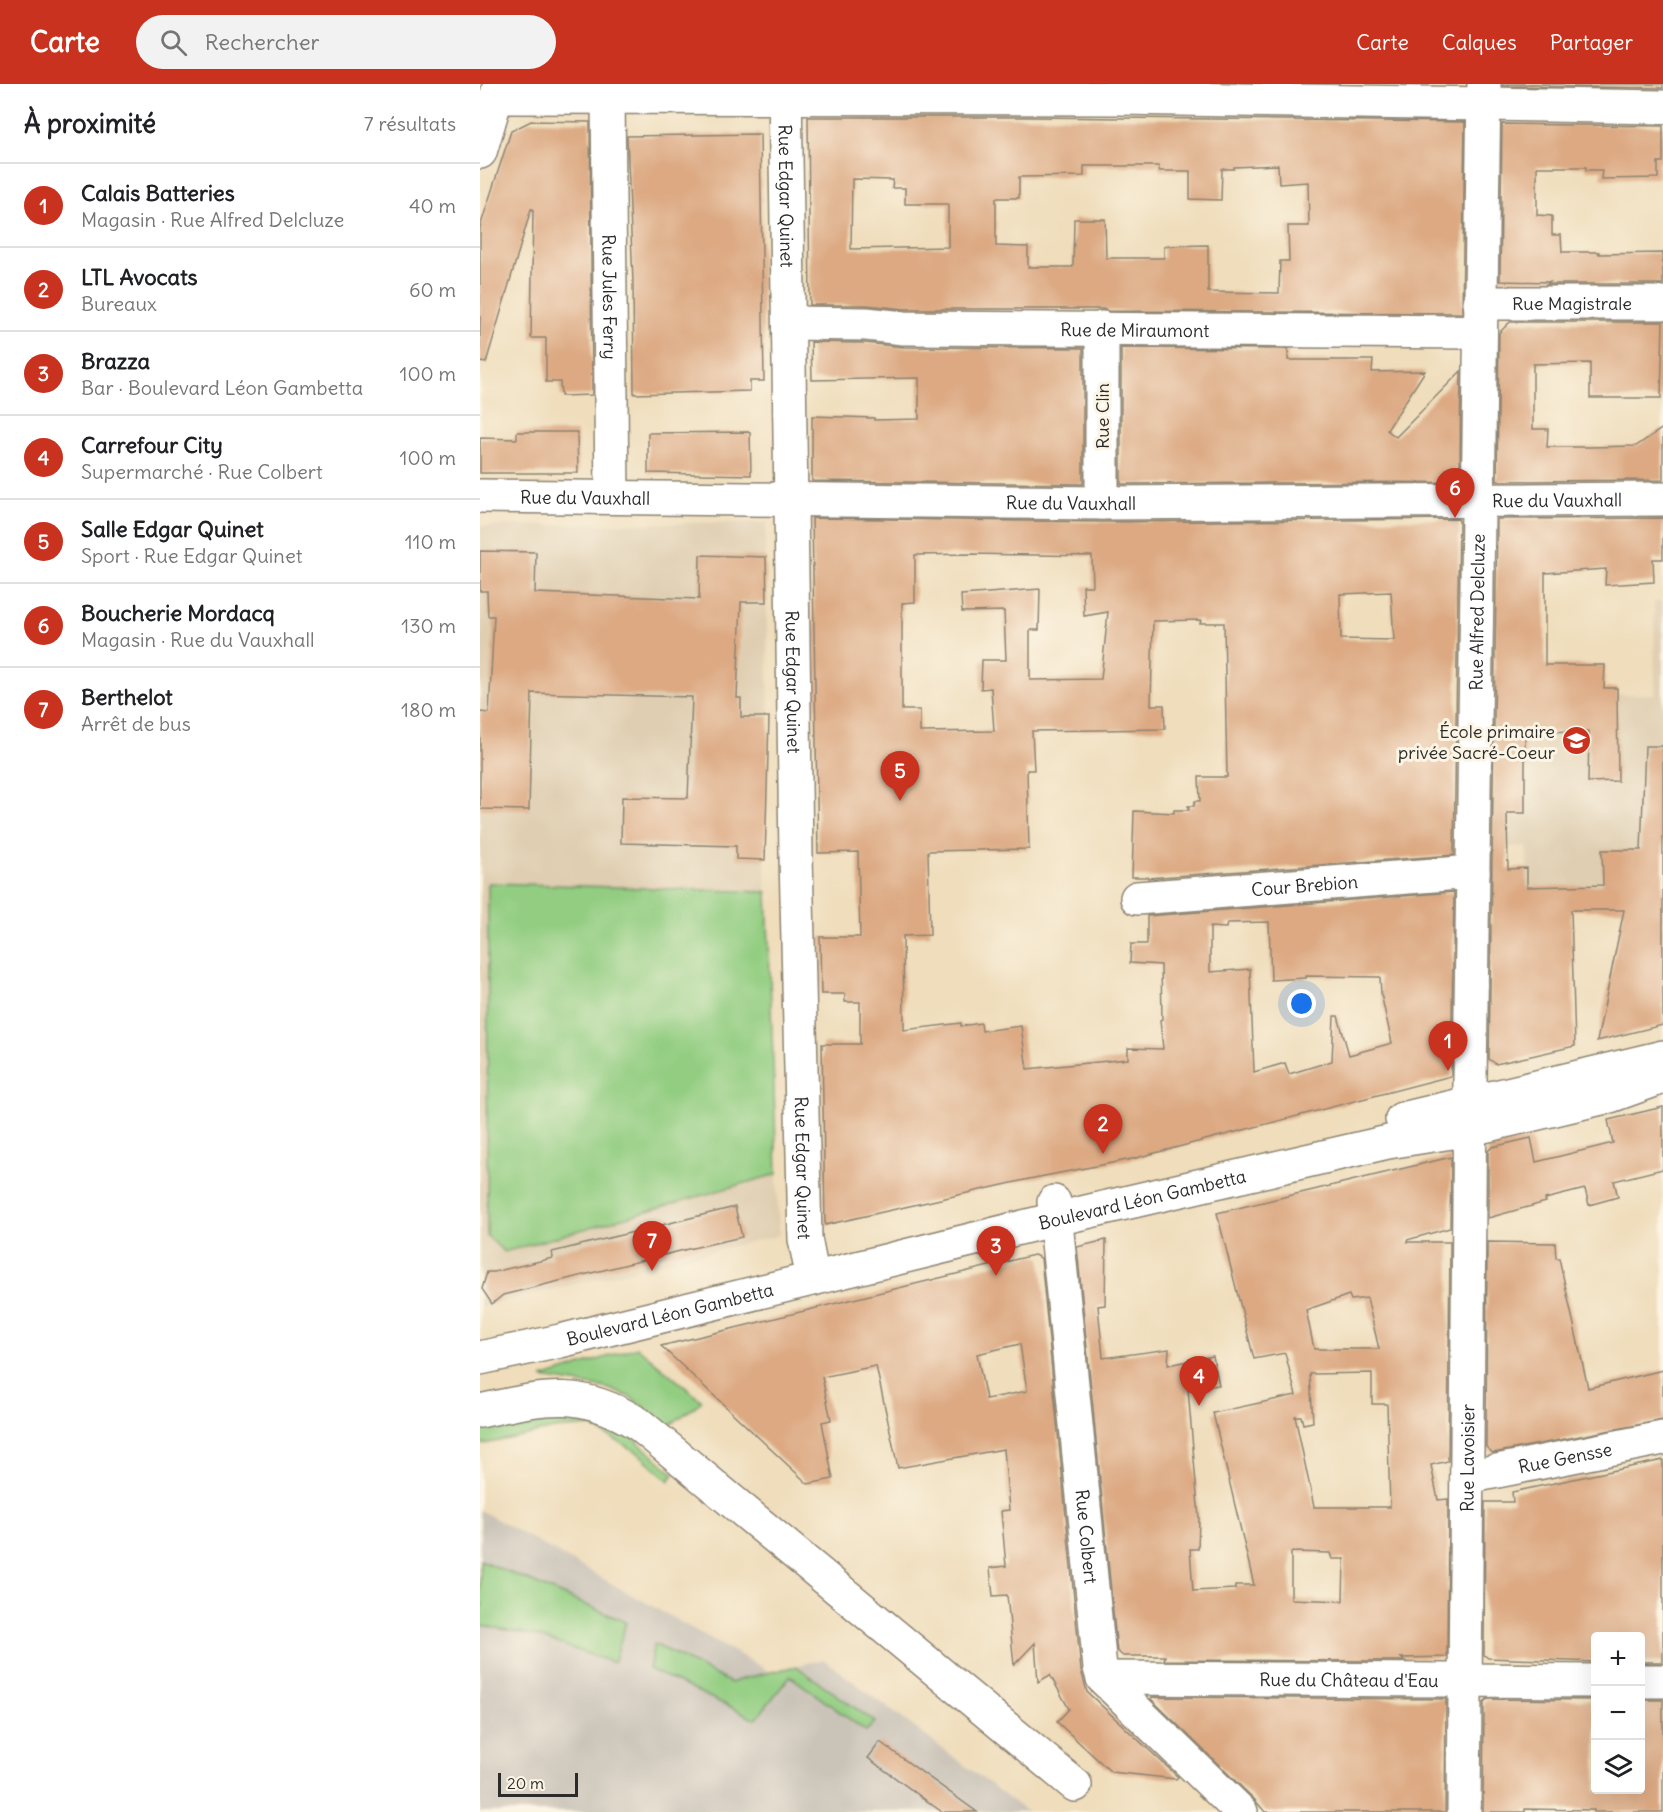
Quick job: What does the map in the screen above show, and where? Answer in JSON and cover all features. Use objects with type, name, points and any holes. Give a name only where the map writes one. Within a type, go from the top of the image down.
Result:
[{"type":"street","points":[[480,152],[499,90],[608,97],[785,91],[1106,98],[1484,94],[1663,107]]},
{"type":"street","name":"Rue Edgar Quinet","points":[[785,91],[796,856],[805,1239],[811,1270]]},
{"type":"street","name":"Rue Alfred Delcluze","points":[[1471,1116],[1484,94]]},
{"type":"street","name":"Rue Jules Ferry","points":[[608,97],[612,497]]},
{"type":"street","name":"Rue Magistrale","points":[[1480,318],[1663,303]]},
{"type":"street","name":"Rue de Miraumont","points":[[789,323],[877,325],[904,328],[1102,328],[1480,318]]},
{"type":"street","name":"Rue Clin","points":[[1102,328],[1102,503]]},
{"type":"street","name":"Rue du Vauxhall","points":[[480,495],[1102,503],[1663,499]]},
{"type":"street","name":"Cour Brebion","points":[[1137,898],[1473,872]]},
{"type":"street","name":"Boulevard Léon Gambetta","points":[[480,1338],[811,1270],[1055,1211],[1471,1116],[1663,1058]]},
{"type":"street","name":"Boulevard Léon Gambetta","points":[[1471,1116],[1610,1096],[1663,1077]]},
{"type":"street","name":"Rue Lavoisier","points":[[1464,1812],[1471,1116]]},
{"type":"street","name":"Rue Colbert","points":[[1055,1211],[1098,1658],[1103,1678]]},
{"type":"street","name":"Boulevard Léon Gambetta","points":[[480,1358],[560,1341],[811,1270]]},
{"type":"street","points":[[480,1411],[556,1397],[596,1404],[627,1416],[1075,1785]]},
{"type":"street","name":"Rue Gensse","points":[[1467,1477],[1663,1438]]},
{"type":"street","points":[[1103,1678],[1241,1812]]},
{"type":"street","name":"Rue du Château d'Eau","points":[[1103,1678],[1591,1681]]},
{"type":"street","points":[[1645,1681],[1663,1681]]},
{"type":"shaded area","points":[[767,522],[765,541],[769,717],[765,860],[779,1235],[480,1307],[480,526]]},
{"type":"shaded area","name":"École primaire privée Sacré-Coeur","points":[[1663,601],[1663,785],[1643,785],[1640,884],[1527,887],[1527,847],[1487,847],[1489,697],[1655,694],[1654,602]]},
{"type":"shaded area","points":[[480,1510],[770,1672],[823,1659],[1027,1812],[480,1812]]},
{"type":"green space","points":[[488,883],[767,892],[777,1174],[504,1252],[487,1236]]},
{"type":"green space","points":[[637,1347],[702,1401],[669,1426],[630,1397],[607,1388],[542,1378]]},
{"type":"green space","points":[[547,1407],[615,1422],[674,1474],[669,1481],[637,1452],[590,1426],[554,1429],[480,1445],[480,1424]]},
{"type":"green space","points":[[480,1560],[626,1622],[614,1663],[533,1635],[480,1625],[480,1612],[483,1604],[480,1602]]},
{"type":"green space","points":[[654,1644],[731,1683],[796,1666],[875,1722],[866,1731],[790,1676],[756,1719],[649,1669]]},
{"type":"building","points":[[1503,84],[1663,84],[1663,88],[1503,86]]},
{"type":"building","points":[[808,117],[1465,122],[1462,313],[905,309],[866,305],[810,305]],"holes":[[[1278,165],[1279,184],[1308,182],[1309,226],[1288,226],[1289,261],[1280,261],[1279,293],[1208,292],[1208,245],[1164,246],[1164,258],[1106,258],[1105,219],[1074,219],[1073,267],[1028,267],[1028,247],[996,246],[996,198],[1019,198],[1019,177],[1084,176],[1084,166],[1159,166],[1159,171],[1190,171],[1190,199],[1221,200],[1222,169]],[[852,179],[893,180],[892,188],[905,188],[905,204],[948,204],[948,247],[851,249]]]},
{"type":"building","points":[[531,121],[590,122],[592,395],[561,396],[560,382],[546,382],[546,338],[531,338],[533,209],[531,209],[486,363],[480,362],[480,227],[511,131]]},
{"type":"building","points":[[1502,124],[1663,126],[1663,162],[1658,162],[1658,178],[1601,179],[1602,170],[1586,170],[1586,167],[1537,167],[1537,215],[1552,216],[1552,235],[1561,235],[1562,252],[1663,253],[1663,284],[1547,284],[1550,282],[1500,281]]},
{"type":"building","points":[[760,134],[764,381],[750,381],[750,391],[634,394],[633,282],[627,136]]},
{"type":"building","points":[[1510,322],[1663,322],[1661,398],[1590,398],[1590,363],[1533,364],[1533,429],[1548,429],[1547,447],[1590,447],[1636,446],[1663,428],[1663,480],[1497,481],[1499,333]]},
{"type":"building","points":[[811,342],[865,343],[904,347],[1083,348],[1083,484],[812,481],[812,416],[874,418],[874,420],[919,419],[919,378],[812,380]]},
{"type":"building","points":[[1121,348],[1288,349],[1288,360],[1373,360],[1372,372],[1425,371],[1387,430],[1396,437],[1461,371],[1460,464],[1444,482],[1121,484]]},
{"type":"building","points":[[517,432],[577,432],[578,473],[480,473],[480,438],[517,439]]},
{"type":"building","points":[[750,432],[751,475],[648,473],[648,433]]},
{"type":"building","points":[[812,518],[1102,522],[1458,519],[1454,855],[1148,878],[1132,877],[1134,811],[1174,813],[1174,810],[1189,810],[1188,806],[1194,806],[1195,801],[1200,801],[1199,777],[1227,777],[1224,623],[1200,623],[1201,620],[1153,621],[1151,705],[1164,705],[1165,729],[1032,731],[1034,770],[1027,770],[1029,849],[928,851],[930,935],[903,936],[904,1030],[961,1023],[961,1026],[981,1023],[982,1031],[1021,1026],[1027,1069],[1128,1059],[1128,1048],[1163,1049],[1160,1020],[1162,1019],[1161,965],[1130,963],[1131,944],[1147,944],[1147,916],[1454,892],[1451,1076],[1132,1159],[1029,1179],[825,1225],[822,1044],[860,1044],[860,1002],[845,1002],[845,994],[821,994],[820,937],[860,937],[858,852],[818,853]],"holes":[[[915,555],[1092,556],[1093,586],[1083,586],[1084,616],[1108,612],[1101,679],[1030,680],[1030,630],[1039,630],[1040,589],[961,595],[962,612],[1004,611],[1006,660],[982,660],[981,689],[991,688],[994,731],[920,732],[920,710],[902,710],[902,603],[915,602]],[[1391,592],[1394,640],[1341,639],[1340,594]],[[1269,922],[1271,980],[1306,978],[1306,976],[1380,977],[1381,994],[1392,1043],[1349,1055],[1338,1016],[1334,1016],[1332,1061],[1289,1074],[1285,1063],[1254,1072],[1250,969],[1210,972],[1210,927],[1226,928],[1227,923]]]},
{"type":"building","points":[[1663,518],[1663,559],[1653,559],[1654,582],[1605,585],[1606,569],[1545,573],[1545,665],[1605,665],[1604,688],[1617,688],[1618,781],[1588,782],[1589,731],[1525,732],[1525,813],[1507,813],[1508,869],[1527,868],[1527,887],[1603,885],[1602,850],[1641,850],[1645,746],[1663,746],[1663,1025],[1597,1041],[1624,910],[1571,910],[1575,1046],[1496,1064],[1489,1059],[1497,519]]},
{"type":"building","points":[[480,551],[536,552],[535,593],[699,599],[700,555],[766,557],[767,602],[741,602],[737,698],[741,698],[741,717],[769,717],[765,860],[736,859],[736,846],[621,843],[622,797],[688,798],[692,697],[532,693],[529,810],[480,809],[480,712],[489,713],[494,616],[488,616],[487,591],[480,591]]},
{"type":"building","points":[[1663,1107],[1663,1169],[1614,1181],[1618,1197],[1589,1205],[1585,1189],[1545,1199],[1546,1202],[1488,1218],[1488,1151],[1492,1147],[1531,1138],[1536,1162],[1613,1143],[1608,1120]]},
{"type":"building","points":[[1451,1157],[1450,1228],[1407,1240],[1407,1242],[1450,1242],[1448,1461],[1431,1465],[1438,1500],[1448,1499],[1447,1657],[1401,1658],[1405,1661],[1164,1660],[1165,1656],[1123,1656],[1117,1651],[1077,1247],[1106,1240],[1105,1305],[1098,1306],[1103,1358],[1169,1349],[1168,1365],[1213,1356],[1219,1385],[1188,1390],[1199,1518],[1198,1549],[1190,1549],[1193,1591],[1235,1589],[1235,1585],[1254,1585],[1213,1413],[1296,1395],[1285,1353],[1254,1359],[1217,1213]],"holes":[[[1349,1295],[1351,1300],[1367,1298],[1379,1349],[1314,1349],[1306,1310]],[[1372,1373],[1372,1404],[1387,1404],[1390,1507],[1314,1507],[1295,1416],[1301,1416],[1303,1424],[1313,1422],[1310,1374]],[[1291,1552],[1330,1553],[1332,1559],[1344,1559],[1343,1601],[1291,1599]]]},
{"type":"building","points":[[735,1207],[742,1237],[503,1295],[492,1304],[482,1289],[487,1272],[553,1258],[552,1252]]},
{"type":"building","points":[[1487,1242],[1555,1243],[1556,1258],[1559,1258],[1588,1388],[1663,1370],[1663,1420],[1493,1453],[1486,1447]]},
{"type":"building","points":[[1034,1255],[1041,1258],[1081,1670],[1087,1692],[1178,1777],[1176,1779],[1111,1772],[1057,1722],[1069,1709],[1050,1675],[1038,1682],[1035,1643],[1014,1665],[1007,1595],[993,1596],[990,1568],[1006,1566],[1001,1511],[1009,1510],[1004,1449],[898,1468],[876,1366],[822,1377],[831,1420],[822,1422],[833,1479],[808,1484],[661,1346]],"holes":[[[1020,1344],[1027,1391],[986,1399],[977,1354]]]},
{"type":"building","points":[[1663,1460],[1663,1662],[1645,1662],[1645,1632],[1591,1632],[1591,1662],[1488,1658],[1484,1655],[1485,1502],[1513,1502],[1512,1492]]},
{"type":"building","points":[[1152,1697],[1446,1699],[1445,1812],[1265,1812],[1151,1699]]},
{"type":"building","points":[[1487,1699],[1591,1700],[1591,1794],[1645,1794],[1645,1700],[1663,1700],[1663,1812],[1525,1809],[1525,1812],[1483,1812],[1484,1703]]},
{"type":"building","points":[[880,1742],[977,1812],[942,1812],[868,1758]]},
{"type":"place","name":"Boucherie Mordacq","points":[[1455,518]]},
{"type":"place","name":"École primaire privée Sacré-Coeur","points":[[1576,741]]},
{"type":"place","name":"Salle Edgar Quinet","points":[[900,801]]},
{"type":"place","name":"Calais Batteries","points":[[1448,1071]]},
{"type":"place","name":"LTL Avocats","points":[[1103,1154]]},
{"type":"place","name":"Berthelot","points":[[652,1271]]},
{"type":"place","name":"Brazza","points":[[996,1276]]},
{"type":"place","name":"Carrefour City","points":[[1199,1406]]}]
